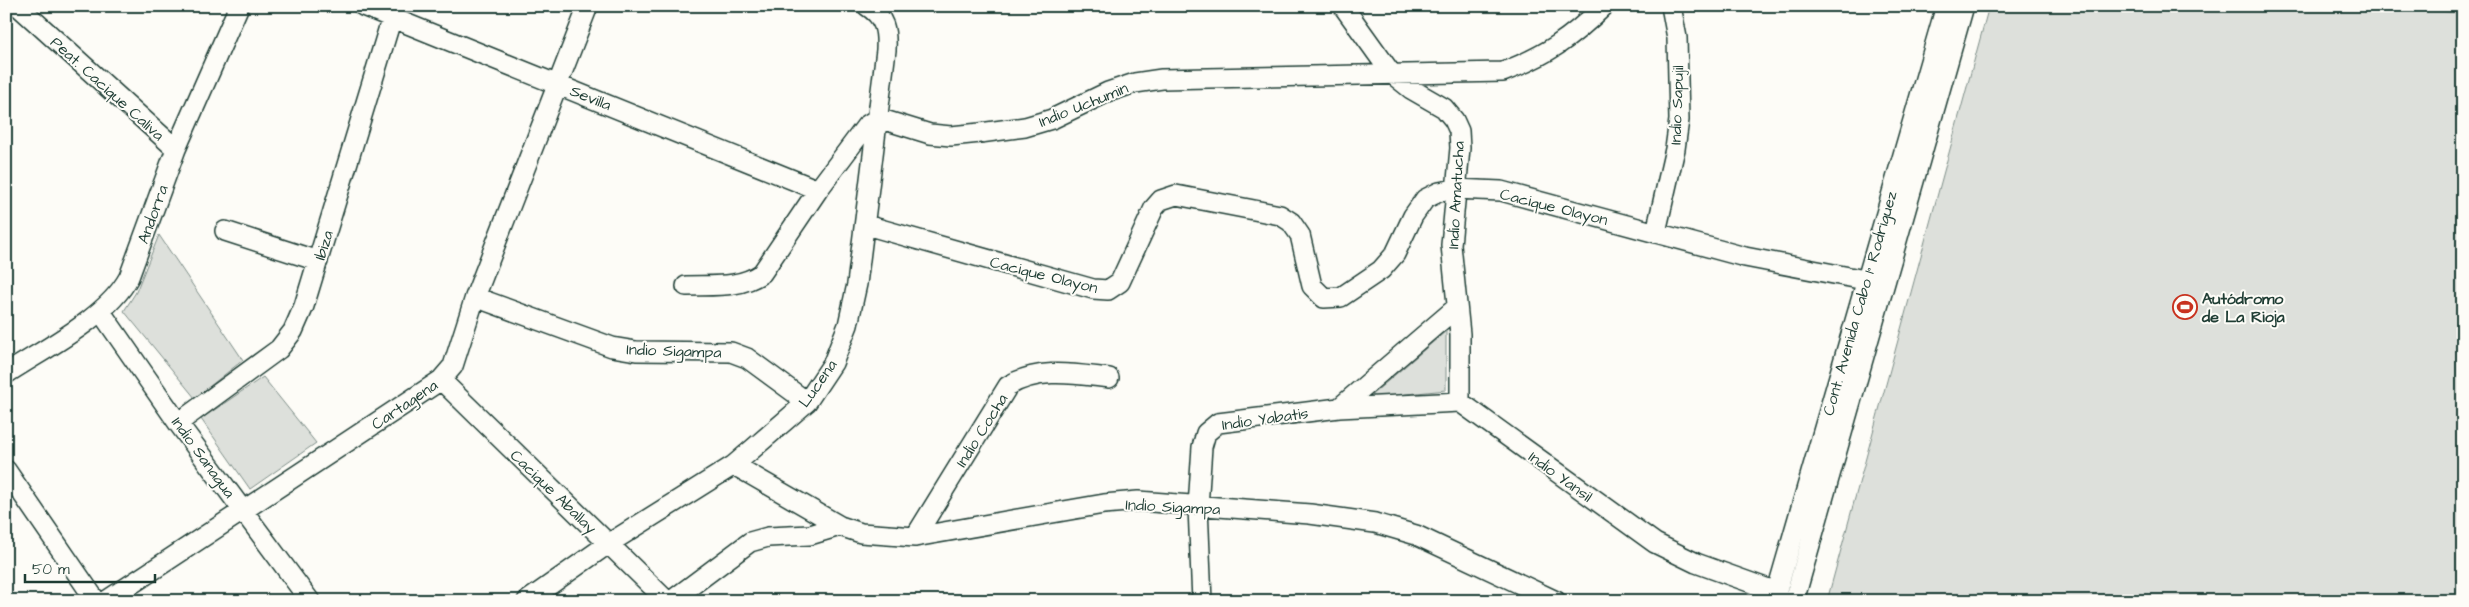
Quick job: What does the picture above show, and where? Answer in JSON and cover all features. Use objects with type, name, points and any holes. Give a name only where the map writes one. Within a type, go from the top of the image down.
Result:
[{"type":"street","name":"Peat. Cacique Caliva","points":[[18,6],[176,149]]},
{"type":"street","name":"Andorra","points":[[6,374],[101,312],[122,292],[176,149],[239,6]]},
{"type":"street","name":"Sevilla","points":[[363,6],[392,16],[818,190]]},
{"type":"street","name":"Cartagena","points":[[106,601],[441,380],[453,366],[475,297],[588,6]]},
{"type":"street","name":"Lucena","points":[[527,601],[608,544],[734,465],[807,402],[833,363],[848,325],[857,284],[866,225],[887,35],[883,19],[868,6]]},
{"type":"street","name":"Indio Amatucha","points":[[1343,6],[1390,74],[1410,89],[1444,108],[1454,120],[1459,131],[1460,148],[1451,245],[1457,307],[1460,402]]},
{"type":"street","name":"Indio Uchumin","points":[[878,118],[930,134],[958,135],[1025,127],[1052,119],[1108,92],[1135,83],[1162,79],[1503,72],[1534,60],[1562,44],[1604,6]]},
{"type":"street","name":"Indio Sapujil","points":[[1656,232],[1675,149],[1679,120],[1677,38],[1671,6]]},
{"type":"street","name":"Cont. Avenida Cabo 1° Rodriguez","points":[[1775,596],[1865,280],[1946,6]]},
{"type":"street","name":"Cont. Avenida Cabo 1° Rodriguez","points":[[1794,601],[1964,6]]},
{"type":"street","name":"Ibiza","points":[[178,423],[279,349],[293,331],[304,306],[392,16]]},
{"type":"street","points":[[686,286],[733,285],[752,280],[762,273],[818,190],[866,126],[878,118]]},
{"type":"street","name":"Cacique Olayon","points":[[866,225],[1093,289],[1108,290],[1120,282],[1154,208],[1162,200],[1176,195],[1280,215],[1291,222],[1300,235],[1312,286],[1324,298],[1341,297],[1381,270],[1395,254],[1413,216],[1424,199],[1440,192],[1455,189],[1501,191],[1745,257],[1865,280]]},
{"type":"street","points":[[225,232],[318,261]]},
{"type":"street","name":"Indio Sigampa","points":[[475,297],[612,347],[636,351],[732,352],[747,358],[807,402]]},
{"type":"street","points":[[1339,408],[1457,307]]},
{"type":"street","name":"Indio Sanagua","points":[[101,312],[178,423],[310,601]]},
{"type":"street","name":"Indio Cocha","points":[[914,537],[1008,386],[1023,376],[1057,373],[1109,378]]},
{"type":"street","name":"Cacique Aballay","points":[[441,380],[667,601]]},
{"type":"street","points":[[1339,408],[1460,402]]},
{"type":"street","name":"Indio Yansil","points":[[1460,402],[1655,543],[1696,563],[1775,596]]},
{"type":"street","name":"Indio Yabatis","points":[[1202,601],[1198,507],[1206,433],[1218,423],[1339,408]]},
{"type":"street","name":"Indio Sigampa","points":[[734,465],[840,526],[861,533],[914,537],[1104,504],[1138,501],[1310,514],[1375,522],[1416,535],[1556,601]]},
{"type":"street","points":[[6,470],[96,601]]},
{"type":"street","points":[[672,601],[750,542],[768,537],[810,535],[840,526]]},
{"type":"shaded area","name":"Autódromo de La Rioja","points":[[1989,6],[2375,6],[2463,13],[2463,601],[1827,601]]},
{"type":"shaded area","points":[[159,235],[243,360],[195,398],[124,311],[136,292]]},
{"type":"shaded area","points":[[1446,331],[1446,390],[1368,398]]},
{"type":"shaded area","points":[[263,377],[316,443],[250,489],[201,419]]},
{"type":"place","name":"Autódromo de La Rioja","points":[[2185,307]]}]
